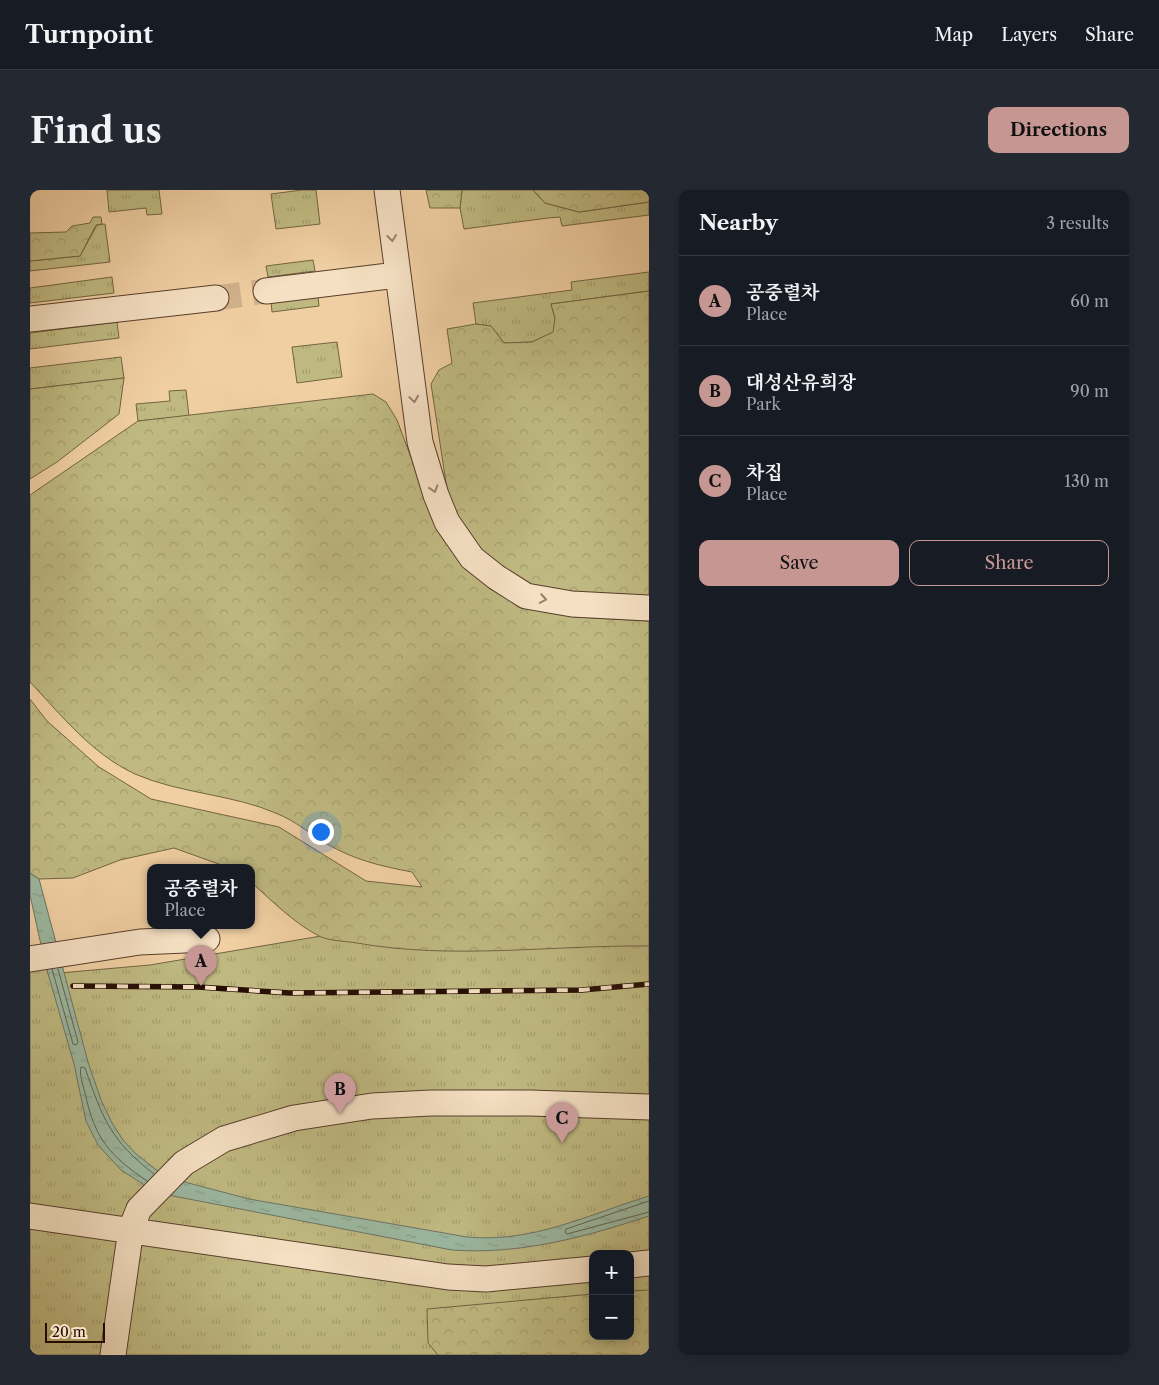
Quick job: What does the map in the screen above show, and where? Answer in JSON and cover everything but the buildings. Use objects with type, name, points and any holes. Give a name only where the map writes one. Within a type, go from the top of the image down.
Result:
[{"type":"street","points":[[387,190],[420,442],[436,495],[447,522],[472,558],[496,577],[526,596],[572,604],[649,608]]},
{"type":"street","points":[[266,291],[397,275]]},
{"type":"street","points":[[30,319],[216,298]]},
{"type":"street","points":[[36,958],[140,942],[207,939]]},
{"type":"street","points":[[113,1355],[131,1229],[139,1209],[163,1183],[191,1158],[224,1138],[294,1118],[372,1106],[431,1103],[530,1103],[649,1107]]},
{"type":"street","points":[[30,1216],[131,1229],[407,1273],[448,1277],[486,1279],[589,1269]]},
{"type":"street","points":[[634,1265],[649,1263]]},
{"type":"green space","points":[[107,190],[159,190],[162,214],[147,215],[146,208],[109,212]]},
{"type":"green space","points":[[316,190],[320,224],[276,229],[271,194]]},
{"type":"green space","points":[[426,190],[462,190],[460,208],[430,208]]},
{"type":"green space","points":[[462,190],[533,190],[545,203],[579,212],[649,202],[649,215],[562,226],[560,217],[464,229],[460,208]]},
{"type":"green space","points":[[533,190],[649,190],[649,202],[579,212],[545,203]]},
{"type":"green space","points":[[93,217],[101,217],[102,224],[96,225],[80,256],[30,261],[30,233],[66,232],[72,226],[90,223]]},
{"type":"green space","points":[[105,224],[110,262],[30,271],[30,261],[80,256],[97,225]]},
{"type":"green space","points":[[313,260],[315,271],[268,277],[266,266]]},
{"type":"green space","points":[[649,272],[649,291],[551,304],[555,318],[554,332],[532,342],[504,343],[491,326],[476,324],[473,303],[572,290],[571,282]]},
{"type":"green space","points":[[112,277],[114,293],[30,303],[30,288]]},
{"type":"green space","points":[[649,291],[649,597],[566,592],[533,585],[500,568],[481,549],[459,523],[448,496],[431,384],[439,370],[452,363],[447,329],[476,324],[491,326],[504,343],[532,342],[553,332],[555,318],[551,304]]},
{"type":"green space","points":[[318,296],[319,306],[272,312],[271,302]]},
{"type":"green space","points":[[117,322],[119,338],[30,349],[30,333]]},
{"type":"green space","points":[[337,342],[342,377],[297,383],[292,347]]},
{"type":"green space","points":[[121,357],[124,378],[30,389],[30,368]]},
{"type":"green space","points":[[124,378],[119,414],[57,462],[30,479],[30,389]]},
{"type":"green space","points":[[186,390],[189,416],[138,421],[136,404],[170,401],[169,391]]},
{"type":"green space","points":[[373,394],[386,402],[397,420],[424,492],[524,604],[575,617],[649,621],[649,946],[466,951],[393,948],[327,939],[301,925],[255,886],[255,864],[219,864],[174,848],[120,860],[73,878],[39,879],[30,873],[30,699],[47,721],[99,767],[151,799],[279,827],[366,881],[422,887],[412,872],[378,865],[348,854],[327,844],[297,824],[261,807],[170,786],[135,774],[119,766],[78,733],[30,682],[30,495],[138,421]]},
{"type":"green space","points":[[649,922],[649,1299],[634,1301],[634,1250],[589,1250],[589,1305],[453,1355],[30,1355],[30,965],[45,963],[48,974],[150,965],[380,926]]},
{"type":"green space","points":[[649,1290],[649,1355],[438,1355],[428,1343],[427,1309],[589,1294],[589,1340],[634,1340],[634,1291]]},
{"type":"water","points":[[30,873],[39,879],[88,1062],[101,1100],[123,1140],[136,1154],[159,1172],[181,1181],[249,1199],[467,1237],[491,1238],[537,1232],[649,1196],[649,1216],[601,1231],[552,1243],[502,1250],[452,1250],[168,1195],[146,1186],[121,1170],[98,1145],[86,1121],[74,1064],[45,963],[30,895]]},
{"type":"tunnel","points":[[216,298],[266,291]]},
{"type":"railway","points":[[73,986],[198,987],[290,993],[582,990],[649,984]]},
{"type":"place","name":"공중렬차","points":[[201,986]]},
{"type":"place","name":"대성산유희장","points":[[340,1114]]},
{"type":"place","name":"차집","points":[[562,1143]]}]
